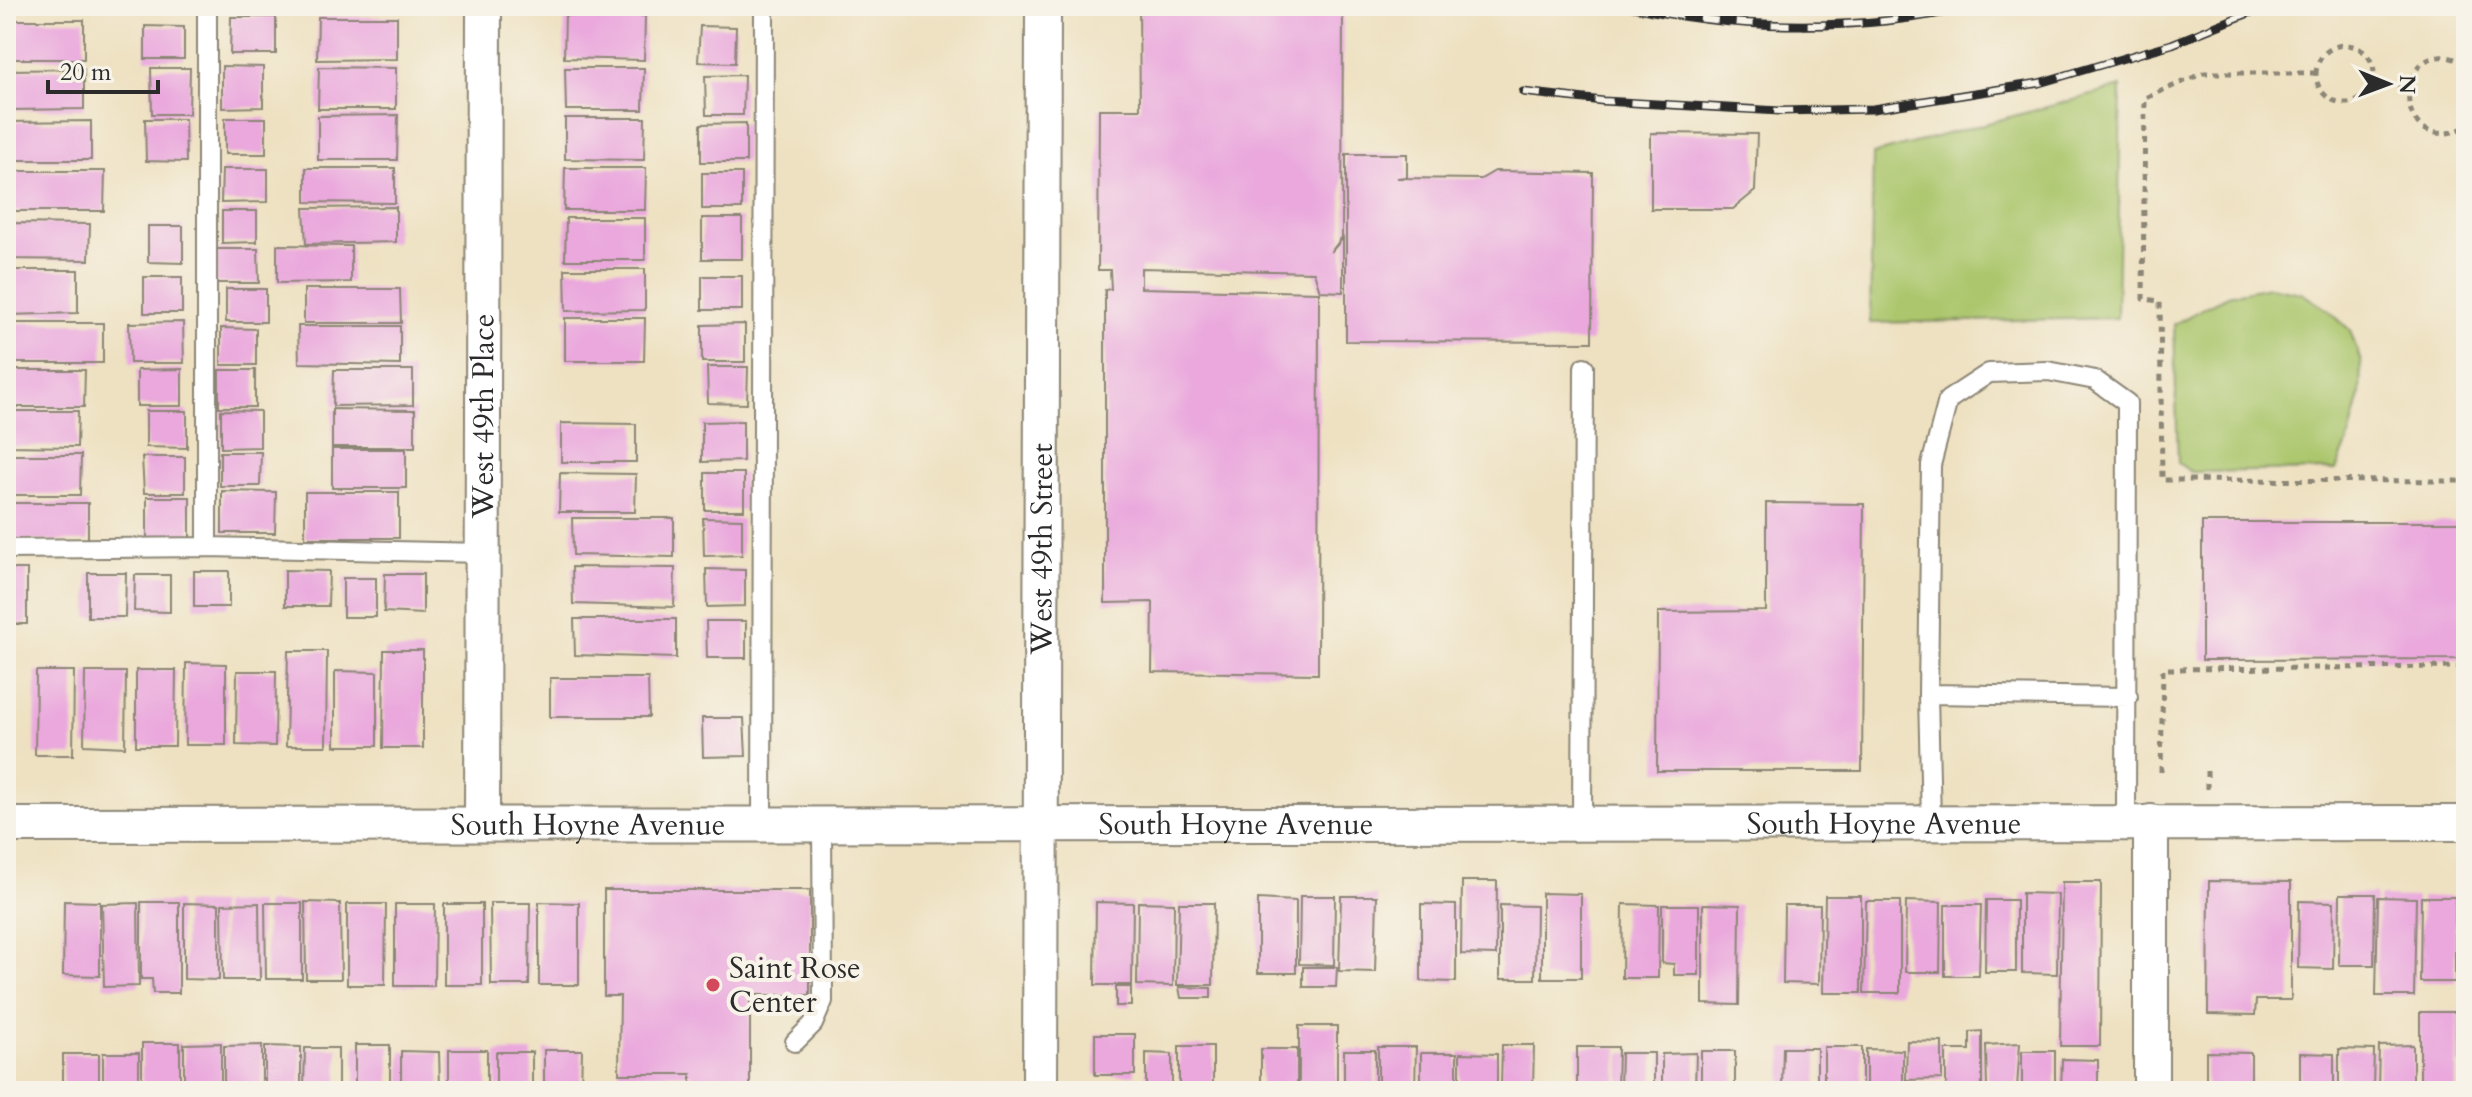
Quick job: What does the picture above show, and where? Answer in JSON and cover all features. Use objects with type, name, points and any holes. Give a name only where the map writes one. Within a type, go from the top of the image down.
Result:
[{"type":"street","name":"West 49th Place","points":[[482,824],[484,6]]},
{"type":"street","name":"West 49th Street","points":[[1040,1091],[1043,6]]},
{"type":"street","points":[[2138,822],[2151,1091]]},
{"type":"street","name":"South Hoyne Avenue","points":[[6,825],[2466,823]]},
{"type":"lane","points":[[207,6],[207,547]]},
{"type":"lane","points":[[762,824],[764,6]]},
{"type":"lane","points":[[1582,822],[1584,367]]},
{"type":"lane","points":[[1931,822],[1928,694],[1931,465],[1948,400],[1989,373],[2048,371],[2095,380],[2127,403],[2128,697],[2138,822]]},
{"type":"lane","points":[[6,549],[207,547],[484,553]]},
{"type":"lane","points":[[1928,694],[2128,697]]},
{"type":"lane","points":[[795,1042],[813,1024],[823,1001],[822,824]]},
{"type":"path","points":[[2336,46],[2353,46],[2362,50],[2373,64],[2374,81],[2364,97],[2356,102],[2337,102],[2322,92],[2316,73],[2322,57],[2329,50],[2336,46]]},
{"type":"path","points":[[2465,62],[2454,58],[2433,59],[2416,70],[2408,89],[2410,111],[2424,127],[2445,133],[2466,127]]},
{"type":"path","points":[[2316,73],[2204,73],[2145,98],[2143,299],[2160,301],[2162,480],[2466,481]]},
{"type":"path","points":[[2374,81],[2408,89]]},
{"type":"path","points":[[2161,772],[2163,669],[2466,667]]},
{"type":"path","points":[[2207,771],[2207,792]]},
{"type":"green space","points":[[2121,87],[2117,318],[1870,323],[1873,154]]},
{"type":"green space","points":[[2269,287],[2301,293],[2328,310],[2350,330],[2361,362],[2360,395],[2349,439],[2336,470],[2191,472],[2178,463],[2174,324],[2228,295]]},
{"type":"building","points":[[697,6],[738,6],[738,9],[697,10]]},
{"type":"building","points":[[1139,6],[1343,6],[1342,237],[1331,252],[1343,238],[1343,292],[1320,291],[1314,272],[1141,268],[1141,288],[1319,292],[1318,674],[1152,672],[1153,602],[1105,603],[1105,290],[1111,289],[1110,270],[1098,270],[1099,109],[1140,109]]},
{"type":"building","points":[[565,15],[645,16],[644,60],[564,58]]},
{"type":"building","points":[[231,17],[276,17],[276,54],[230,54]]},
{"type":"building","points":[[318,17],[397,17],[397,59],[317,60]]},
{"type":"building","points":[[9,20],[84,20],[84,59],[9,59]]},
{"type":"building","points":[[145,26],[184,27],[184,59],[145,59]]},
{"type":"building","points":[[700,26],[736,27],[735,63],[698,62]]},
{"type":"building","points":[[222,66],[263,67],[263,107],[222,108]]},
{"type":"building","points":[[319,67],[396,68],[396,109],[318,109]]},
{"type":"building","points":[[151,68],[190,68],[189,114],[152,114]]},
{"type":"building","points":[[565,68],[644,68],[643,110],[566,110]]},
{"type":"building","points":[[84,69],[84,109],[9,110],[9,70]]},
{"type":"building","points":[[744,75],[743,115],[706,115],[705,76]]},
{"type":"building","points":[[398,115],[397,160],[318,160],[318,116]]},
{"type":"building","points":[[225,118],[266,118],[266,154],[225,154]]},
{"type":"building","points":[[565,118],[645,118],[644,160],[565,159]]},
{"type":"building","points":[[145,119],[185,119],[186,162],[146,161]]},
{"type":"building","points":[[91,121],[91,160],[8,160],[7,122]]},
{"type":"building","points":[[746,123],[746,162],[701,162],[701,124]]},
{"type":"building","points":[[1651,133],[1757,134],[1755,191],[1733,209],[1651,209]]},
{"type":"building","points":[[1346,154],[1407,154],[1407,177],[1397,178],[1481,179],[1495,171],[1593,173],[1592,342],[1346,341]]},
{"type":"building","points":[[306,168],[395,168],[395,203],[306,202]]},
{"type":"building","points":[[565,168],[646,168],[645,210],[564,210]]},
{"type":"building","points":[[222,169],[268,169],[268,202],[221,203]]},
{"type":"building","points":[[8,171],[105,171],[104,211],[8,211]]},
{"type":"building","points":[[702,173],[742,173],[742,209],[702,209]]},
{"type":"building","points":[[396,207],[396,242],[306,244],[304,208]]},
{"type":"building","points":[[222,211],[257,211],[257,242],[222,243]]},
{"type":"building","points":[[566,218],[645,218],[645,260],[565,260]]},
{"type":"building","points":[[702,218],[742,218],[742,259],[702,259]]},
{"type":"building","points":[[7,223],[90,224],[89,260],[7,259]]},
{"type":"building","points":[[148,226],[183,226],[183,263],[148,262]]},
{"type":"building","points":[[277,245],[351,246],[351,282],[277,283]]},
{"type":"building","points":[[215,249],[258,249],[259,283],[215,283]]},
{"type":"building","points":[[565,269],[645,269],[645,310],[566,311]]},
{"type":"building","points":[[7,270],[78,270],[78,313],[8,315]]},
{"type":"building","points":[[702,276],[742,276],[742,310],[702,310]]},
{"type":"building","points":[[144,277],[182,277],[182,313],[144,313]]},
{"type":"building","points":[[226,289],[266,289],[266,322],[226,322]]},
{"type":"building","points":[[304,289],[400,289],[401,323],[304,323]]},
{"type":"building","points":[[565,318],[645,318],[644,361],[565,361]]},
{"type":"building","points":[[183,322],[184,363],[130,363],[129,323]]},
{"type":"building","points":[[9,323],[103,323],[103,363],[9,363]]},
{"type":"building","points":[[745,324],[745,362],[702,362],[702,325]]},
{"type":"building","points":[[298,326],[400,326],[400,365],[299,363]]},
{"type":"building","points":[[221,328],[256,329],[256,365],[221,365]]},
{"type":"building","points":[[707,367],[748,367],[747,404],[708,403]]},
{"type":"building","points":[[182,369],[182,406],[137,406],[137,370]]},
{"type":"building","points":[[8,370],[85,370],[84,407],[9,407]]},
{"type":"building","points":[[219,370],[255,370],[255,407],[219,407]]},
{"type":"building","points":[[334,370],[413,370],[413,405],[333,406]]},
{"type":"building","points":[[332,409],[415,410],[415,447],[332,447]]},
{"type":"building","points":[[221,410],[260,411],[260,447],[221,448]]},
{"type":"building","points":[[6,411],[78,411],[77,447],[6,446]]},
{"type":"building","points":[[146,411],[187,411],[187,448],[146,447]]},
{"type":"building","points":[[743,421],[743,461],[702,462],[702,422]]},
{"type":"building","points":[[561,423],[636,424],[636,462],[561,462]]},
{"type":"building","points":[[332,449],[406,449],[406,488],[332,488]]},
{"type":"building","points":[[220,452],[261,452],[260,486],[220,486]]},
{"type":"building","points":[[6,455],[81,455],[80,495],[6,495]]},
{"type":"building","points":[[142,457],[185,457],[185,493],[144,493]]},
{"type":"building","points":[[560,473],[636,474],[635,512],[559,512]]},
{"type":"building","points":[[705,473],[744,473],[744,510],[705,510]]},
{"type":"building","points":[[222,491],[276,492],[275,533],[222,533]]},
{"type":"building","points":[[305,492],[399,492],[399,538],[305,538]]},
{"type":"building","points":[[147,497],[190,497],[190,541],[147,541]]},
{"type":"building","points":[[6,503],[88,503],[88,541],[6,541]]},
{"type":"building","points":[[1766,503],[1864,504],[1862,771],[1657,771],[1658,612],[1766,611]]},
{"type":"building","points":[[572,518],[674,518],[674,557],[573,555]]},
{"type":"building","points":[[703,518],[742,519],[742,555],[704,556]]},
{"type":"building","points":[[2202,522],[2466,522],[2466,659],[2202,660]]},
{"type":"building","points":[[572,567],[675,568],[674,607],[573,604]]},
{"type":"building","points":[[6,569],[27,569],[27,624],[6,624]]},
{"type":"building","points":[[706,569],[745,570],[745,606],[707,607]]},
{"type":"building","points":[[285,570],[329,571],[328,606],[285,606]]},
{"type":"building","points":[[194,571],[229,571],[229,607],[194,607]]},
{"type":"building","points":[[88,573],[126,573],[125,617],[88,617]]},
{"type":"building","points":[[385,574],[423,574],[423,614],[384,612]]},
{"type":"building","points":[[135,575],[170,575],[170,612],[134,611]]},
{"type":"building","points":[[343,578],[376,578],[376,617],[343,617]]},
{"type":"building","points":[[574,619],[676,619],[676,658],[575,655]]},
{"type":"building","points":[[706,621],[746,621],[746,658],[707,658]]},
{"type":"building","points":[[384,650],[423,650],[423,748],[383,748]]},
{"type":"building","points":[[288,651],[327,651],[326,746],[286,746]]},
{"type":"building","points":[[186,663],[226,664],[226,745],[185,745]]},
{"type":"building","points":[[136,670],[176,670],[175,746],[136,746]]},
{"type":"building","points":[[36,671],[74,671],[73,755],[35,755]]},
{"type":"building","points":[[237,671],[276,671],[275,746],[236,745]]},
{"type":"building","points":[[335,671],[377,672],[377,746],[335,746]]},
{"type":"building","points":[[85,672],[126,672],[125,747],[84,745]]},
{"type":"building","points":[[550,678],[648,678],[649,717],[550,717]]},
{"type":"building","points":[[702,718],[744,718],[746,756],[703,757]]},
{"type":"building","points":[[1462,881],[1497,881],[1496,955],[1461,954]]},
{"type":"building","points":[[2209,881],[2291,882],[2291,1000],[2256,1000],[2255,1015],[2208,1014]]},
{"type":"building","points":[[2062,882],[2101,882],[2100,1046],[2060,1046]]},
{"type":"building","points":[[604,890],[810,890],[810,995],[750,995],[750,1091],[691,1090],[691,1074],[619,1074],[620,996],[604,996]]},
{"type":"building","points":[[1542,893],[1581,894],[1581,978],[1542,978]]},
{"type":"building","points":[[2022,893],[2058,894],[2057,974],[2022,973]]},
{"type":"building","points":[[2340,894],[2375,894],[2374,965],[2339,965]]},
{"type":"building","points":[[1300,896],[1335,896],[1334,965],[1299,964]]},
{"type":"building","points":[[1341,896],[1377,896],[1375,972],[1339,971]]},
{"type":"building","points":[[1825,896],[1861,896],[1861,993],[1823,993]]},
{"type":"building","points":[[2378,897],[2416,898],[2414,996],[2376,996]]},
{"type":"building","points":[[2421,897],[2455,897],[2455,982],[2420,982]]},
{"type":"building","points":[[2460,898],[2466,898],[2466,970],[2460,970]]},
{"type":"building","points":[[1258,899],[1296,901],[1296,973],[1258,973]]},
{"type":"building","points":[[1986,900],[2016,900],[2016,972],[1985,972]]},
{"type":"building","points":[[64,901],[100,902],[100,976],[63,975]]},
{"type":"building","points":[[1866,901],[1900,901],[1900,993],[1864,993]]},
{"type":"building","points":[[1906,901],[1941,902],[1940,972],[1905,972]]},
{"type":"building","points":[[2299,901],[2334,902],[2333,969],[2298,968]]},
{"type":"building","points":[[141,902],[179,902],[179,993],[153,993],[152,979],[141,979]]},
{"type":"building","points":[[305,902],[340,903],[341,979],[306,979]]},
{"type":"building","points":[[539,902],[579,903],[579,985],[539,985]]},
{"type":"building","points":[[1096,902],[1133,903],[1132,985],[1095,985]]},
{"type":"building","points":[[1138,902],[1174,903],[1173,986],[1137,985]]},
{"type":"building","points":[[138,903],[139,986],[104,987],[102,904]]},
{"type":"building","points":[[184,903],[219,904],[219,980],[184,979]]},
{"type":"building","points":[[259,903],[260,980],[223,980],[222,904]]},
{"type":"building","points":[[265,903],[302,903],[302,979],[266,979]]},
{"type":"building","points":[[490,903],[530,903],[529,985],[491,985]]},
{"type":"building","points":[[1179,903],[1214,903],[1213,985],[1177,985]]},
{"type":"building","points":[[347,904],[386,904],[385,985],[347,985]]},
{"type":"building","points":[[395,904],[435,904],[434,986],[395,986]]},
{"type":"building","points":[[444,904],[482,904],[482,985],[444,985]]},
{"type":"building","points":[[1421,904],[1456,905],[1456,982],[1421,981]]},
{"type":"building","points":[[1623,904],[1659,905],[1658,978],[1622,978]]},
{"type":"building","points":[[1703,904],[1740,905],[1739,1005],[1703,1004]]},
{"type":"building","points":[[1500,905],[1536,906],[1535,979],[1500,979]]},
{"type":"building","points":[[1662,905],[1699,905],[1699,975],[1674,975],[1674,964],[1662,963]]},
{"type":"building","points":[[1784,905],[1820,905],[1819,984],[1783,983]]},
{"type":"building","points":[[1945,905],[1981,905],[1979,976],[1945,976]]},
{"type":"building","points":[[1303,967],[1337,967],[1336,987],[1303,987]]},
{"type":"building","points":[[1116,987],[1131,987],[1131,1006],[1116,1006]]},
{"type":"building","points":[[1179,987],[1211,988],[1211,998],[1181,998]]},
{"type":"building","points":[[2420,1012],[2457,1012],[2456,1091],[2420,1091]]},
{"type":"building","points":[[2458,1013],[2466,1013],[2466,1064],[2458,1064]]},
{"type":"building","points":[[1299,1026],[1337,1026],[1337,1087],[1299,1086]]},
{"type":"building","points":[[1982,1031],[1982,1089],[1946,1089],[1946,1050],[1970,1050],[1970,1032]]},
{"type":"building","points":[[1095,1034],[1135,1034],[1135,1075],[1095,1075]]},
{"type":"building","points":[[1907,1041],[1942,1042],[1942,1079],[1906,1080]]},
{"type":"building","points":[[142,1043],[180,1043],[180,1090],[142,1090]]},
{"type":"building","points":[[221,1043],[221,1089],[184,1089],[184,1044]]},
{"type":"building","points":[[2020,1043],[2017,1087],[1987,1088],[1986,1045]]},
{"type":"building","points":[[262,1045],[262,1086],[224,1086],[224,1046]]},
{"type":"building","points":[[355,1045],[390,1045],[390,1088],[355,1088]]},
{"type":"building","points":[[1502,1045],[1534,1045],[1533,1087],[1501,1087]]},
{"type":"building","points":[[2413,1045],[2413,1089],[2378,1089],[2379,1046]]},
{"type":"building","points":[[265,1046],[301,1047],[301,1086],[265,1086]]},
{"type":"building","points":[[1179,1046],[1213,1046],[1213,1089],[1179,1089]]},
{"type":"building","points":[[1378,1047],[1416,1047],[1415,1088],[1378,1088]]},
{"type":"building","points":[[1577,1047],[1618,1047],[1617,1091],[1577,1091]]},
{"type":"building","points":[[1824,1047],[1862,1047],[1862,1088],[1824,1088]]},
{"type":"building","points":[[305,1048],[338,1048],[338,1088],[304,1088]]},
{"type":"building","points":[[1783,1048],[1817,1048],[1817,1087],[1782,1087]]},
{"type":"building","points":[[1261,1049],[1297,1049],[1297,1086],[1261,1087]]},
{"type":"building","points":[[1866,1049],[1903,1050],[1903,1086],[1866,1086]]},
{"type":"building","points":[[2339,1049],[2374,1050],[2373,1087],[2339,1088]]},
{"type":"building","points":[[449,1050],[487,1050],[487,1088],[449,1088]]},
{"type":"building","points":[[544,1050],[582,1050],[581,1089],[544,1089]]},
{"type":"building","points":[[1344,1050],[1375,1050],[1375,1089],[1344,1089]]},
{"type":"building","points":[[401,1051],[439,1052],[440,1088],[401,1088]]},
{"type":"building","points":[[1701,1051],[1735,1051],[1735,1088],[1701,1087]]},
{"type":"building","points":[[2022,1051],[2055,1051],[2055,1086],[2022,1086]]},
{"type":"building","points":[[496,1052],[532,1052],[532,1087],[496,1087]]},
{"type":"building","points":[[2206,1052],[2251,1053],[2251,1091],[2206,1091]]},
{"type":"building","points":[[103,1053],[139,1053],[139,1090],[103,1090]]},
{"type":"building","points":[[1146,1053],[1172,1054],[1172,1090],[1146,1089]]},
{"type":"building","points":[[1421,1053],[1457,1053],[1457,1090],[1421,1089]]},
{"type":"building","points":[[1460,1053],[1497,1054],[1497,1091],[1460,1091]]},
{"type":"building","points":[[1621,1053],[1654,1053],[1654,1089],[1620,1090]]},
{"type":"building","points":[[1696,1053],[1695,1090],[1662,1090],[1662,1054]]},
{"type":"building","points":[[2300,1053],[2334,1054],[2334,1090],[2300,1089]]},
{"type":"building","points":[[63,1054],[99,1054],[99,1091],[63,1091]]},
{"type":"building","points":[[2062,1059],[2098,1060],[2098,1091],[2061,1091]]},
{"type":"railway","points":[[1629,6],[1715,20],[1802,25],[1889,20],[1974,6]]},
{"type":"railway","points":[[1523,92],[1603,101],[1780,111],[1873,109],[2039,83],[2172,44],[2266,6]]},
{"type":"place","name":"Saint Rose Center","points":[[713,985]]}]
